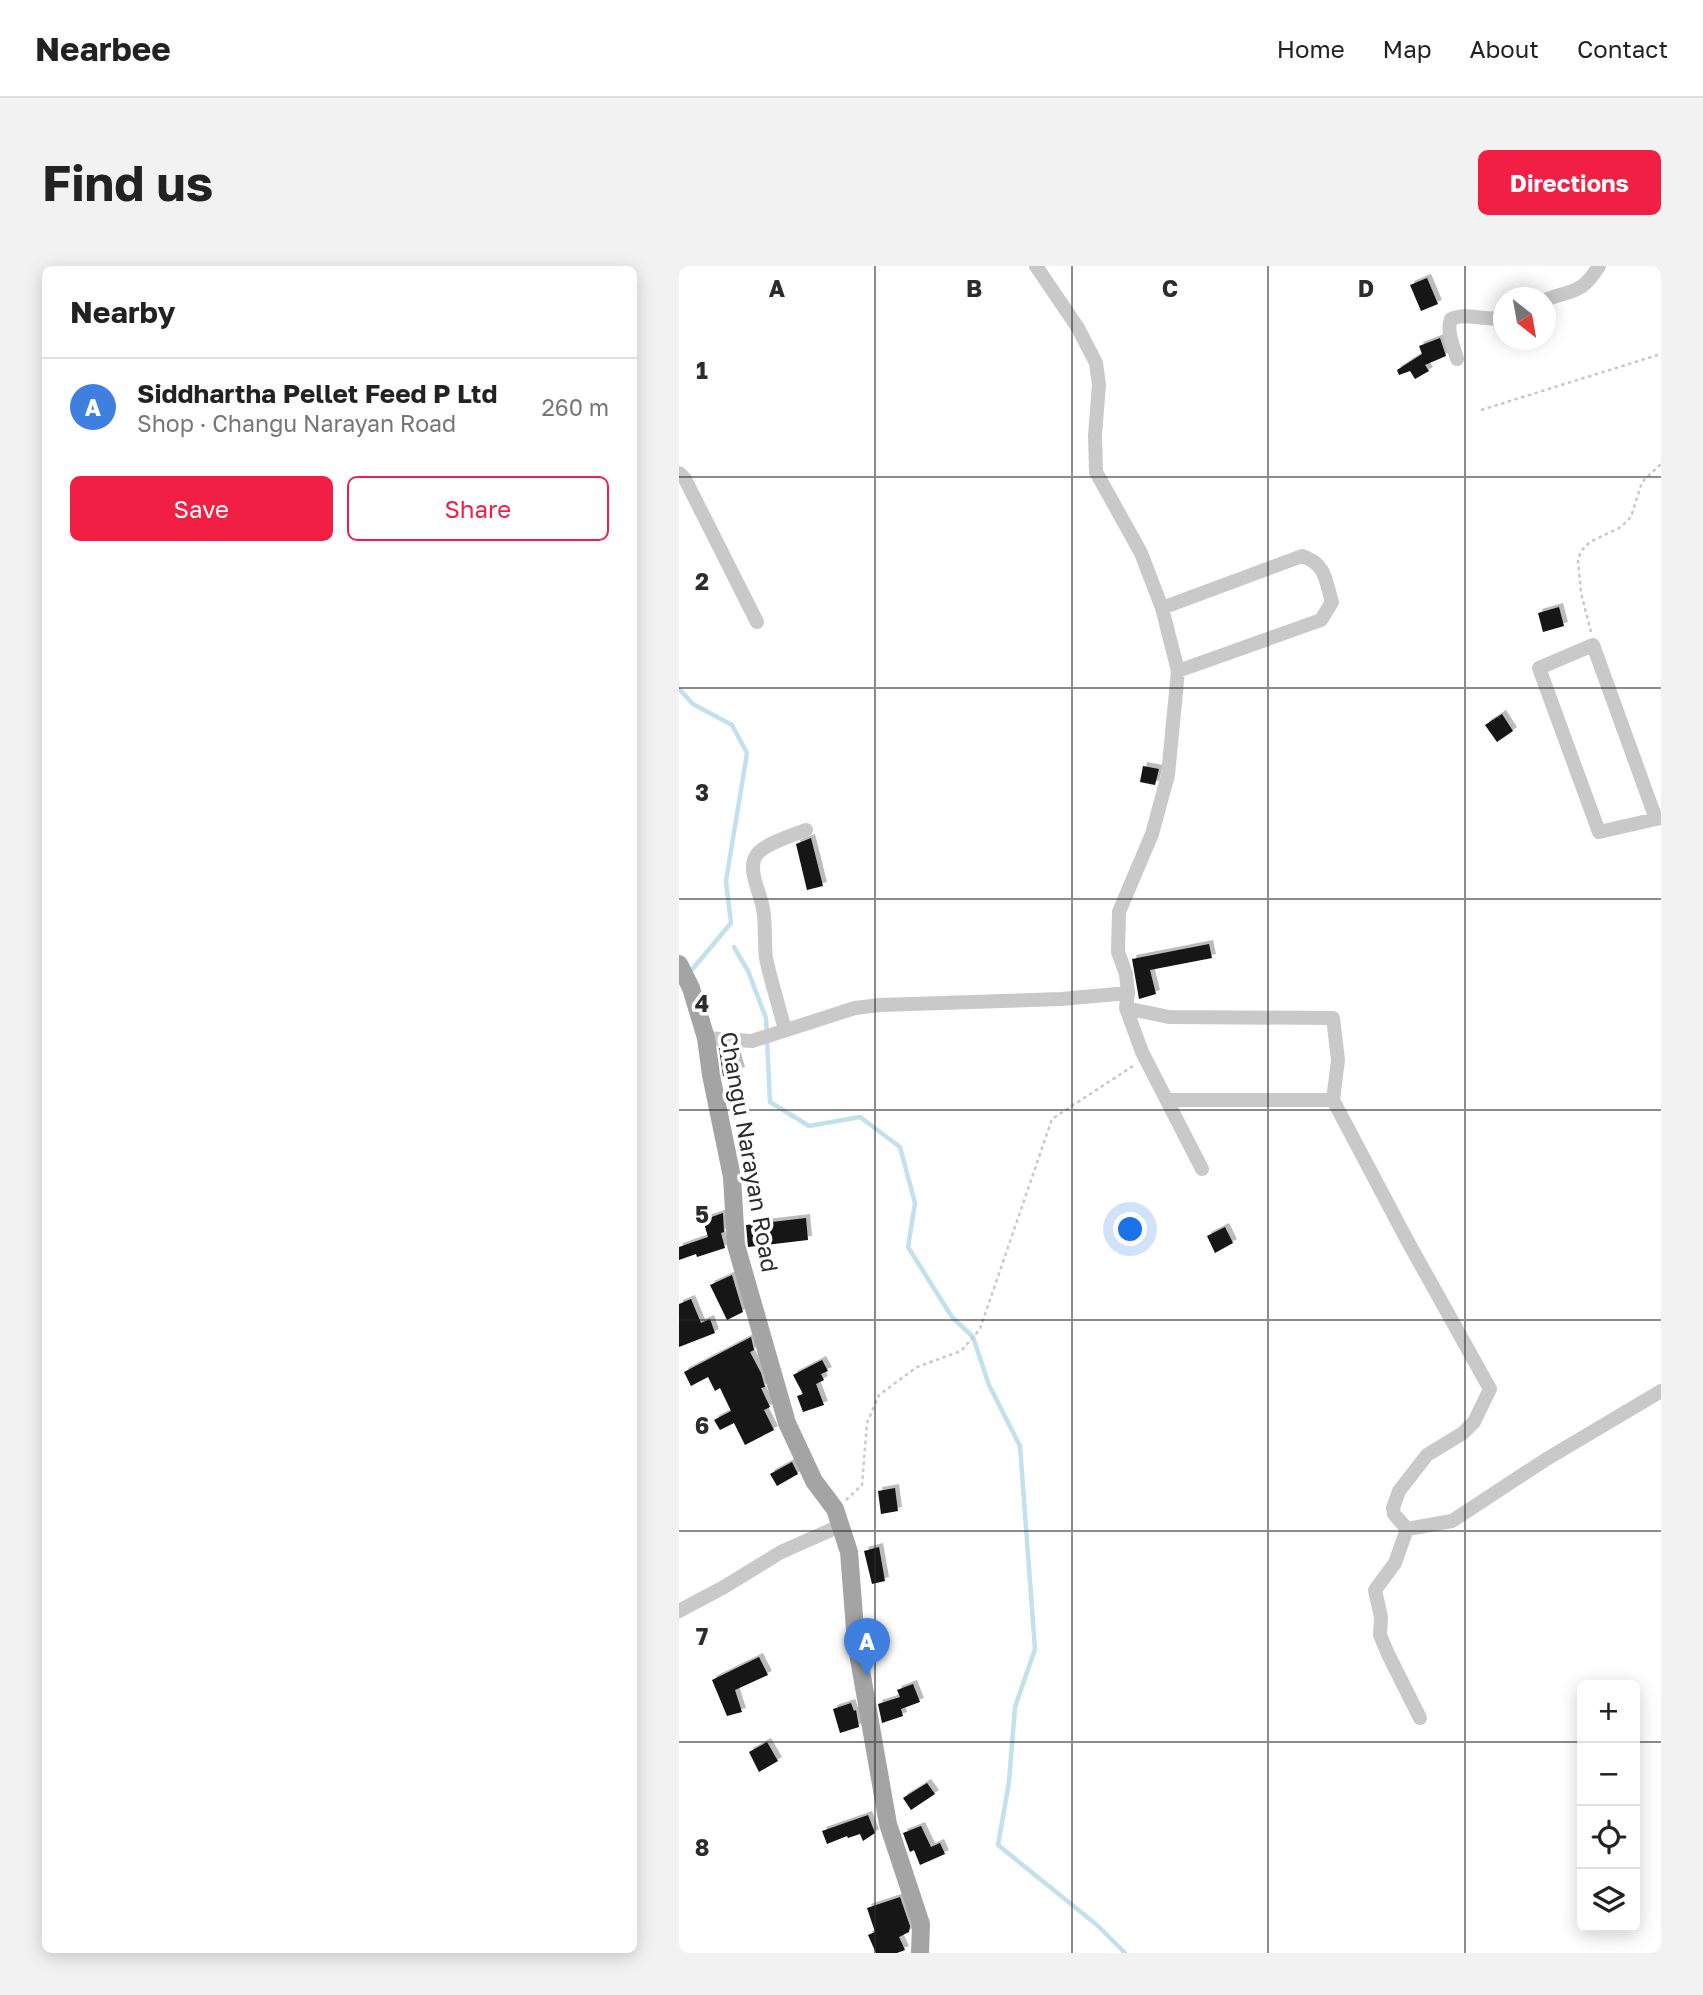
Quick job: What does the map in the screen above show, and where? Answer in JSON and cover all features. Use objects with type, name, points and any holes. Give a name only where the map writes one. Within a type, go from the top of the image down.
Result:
[{"type":"main road","name":"Changu Narayan Road","points":[[679,964],[691,988],[706,1038],[732,1177],[736,1245],[787,1423],[814,1481],[839,1517],[849,1552],[856,1642],[888,1824],[921,1924],[920,1953]]},
{"type":"street","points":[[1036,266],[1078,328],[1096,363],[1099,385],[1095,435],[1096,472],[1141,553],[1162,608],[1178,671],[1168,775],[1152,834],[1119,912],[1118,951],[1126,974],[1127,1000],[1145,1059],[1202,1168]]},
{"type":"street","points":[[1556,296],[1581,288],[1590,281],[1599,266]]},
{"type":"street","points":[[1457,359],[1449,331],[1448,324],[1451,320],[1461,316],[1493,319]]},
{"type":"street","points":[[679,472],[757,622]]},
{"type":"street","points":[[1162,608],[1301,556],[1315,561],[1323,573],[1332,602],[1321,620],[1178,671]]},
{"type":"street","points":[[1593,645],[1659,819],[1599,832],[1539,668],[1593,645]]},
{"type":"street","points":[[785,1030],[766,956],[763,905],[753,861],[757,853],[765,847],[806,830]]},
{"type":"street","points":[[706,1038],[752,1041],[855,1008],[880,1005],[1061,999],[1127,1000],[1169,1017],[1333,1018],[1338,1060],[1333,1100],[1490,1389],[1474,1422],[1463,1433],[1427,1455],[1399,1491],[1393,1508],[1394,1514],[1407,1529]]},
{"type":"street","points":[[1167,1100],[1333,1100]]},
{"type":"street","points":[[1407,1529],[1452,1521],[1545,1460],[1661,1391]]},
{"type":"street","points":[[679,1611],[725,1587],[839,1517]]},
{"type":"street","points":[[1407,1529],[1395,1563],[1375,1590],[1381,1617],[1380,1634],[1420,1718]]},
{"type":"path","points":[[1481,410],[1661,354]]},
{"type":"path","points":[[1593,645],[1581,593],[1578,560],[1581,551],[1590,542],[1621,527],[1631,517],[1642,482],[1661,464]]},
{"type":"path","points":[[839,1517],[862,1485],[867,1423],[879,1395],[917,1367],[961,1351],[980,1329],[1052,1119],[1116,1075],[1145,1059]]},
{"type":"building","points":[[1427,278],[1438,304],[1421,311],[1410,285]]},
{"type":"building","points":[[1440,338],[1446,356],[1425,365],[1429,371],[1415,379],[1410,371],[1399,375],[1397,370],[1422,354],[1419,346]]},
{"type":"building","points":[[1559,607],[1564,626],[1543,632],[1538,613]]},
{"type":"building","points":[[1502,714],[1513,731],[1497,742],[1485,725]]},
{"type":"building","points":[[1143,766],[1159,769],[1155,785],[1140,782]]},
{"type":"building","points":[[811,838],[823,886],[807,890],[796,844]]},
{"type":"building","points":[[1209,944],[1212,958],[1150,970],[1156,994],[1139,999],[1132,959]]},
{"type":"building","points":[[719,1048],[735,1050],[741,1071],[723,1076]]},
{"type":"building","points":[[723,1213],[724,1232],[721,1233],[725,1248],[679,1260],[679,1247],[708,1237],[703,1220]]},
{"type":"building","points":[[806,1218],[808,1240],[748,1247],[746,1225]]},
{"type":"building","points":[[1225,1227],[1233,1243],[1215,1253],[1207,1236]]},
{"type":"building","points":[[732,1275],[743,1312],[727,1320],[710,1285]]},
{"type":"building","points":[[691,1299],[701,1323],[710,1319],[715,1333],[679,1347],[679,1304]]},
{"type":"building","points":[[751,1337],[754,1350],[750,1352],[761,1373],[765,1387],[761,1388],[770,1407],[764,1410],[774,1430],[745,1445],[734,1423],[720,1430],[714,1420],[731,1411],[720,1388],[715,1391],[708,1377],[691,1386],[684,1372]]},
{"type":"building","points":[[822,1360],[828,1371],[821,1374],[824,1380],[816,1384],[824,1405],[803,1412],[797,1396],[803,1394],[793,1375]]},
{"type":"building","points":[[792,1462],[798,1474],[777,1486],[770,1474]]},
{"type":"building","points":[[895,1488],[898,1511],[881,1514],[878,1491]]},
{"type":"building","points":[[879,1547],[885,1581],[872,1584],[864,1551]]},
{"type":"building","points":[[759,1657],[768,1675],[735,1690],[742,1712],[727,1716],[712,1680]]},
{"type":"building","points":[[913,1684],[920,1702],[901,1709],[903,1716],[882,1723],[878,1704],[900,1697],[897,1690]]},
{"type":"building","points":[[851,1703],[854,1711],[856,1710],[859,1727],[840,1733],[833,1709]]},
{"type":"building","points":[[767,1742],[778,1761],[759,1772],[749,1752]]},
{"type":"building","points":[[927,1783],[935,1794],[911,1810],[903,1798]]},
{"type":"building","points":[[868,1815],[875,1833],[863,1841],[860,1834],[827,1844],[822,1831]]},
{"type":"building","points":[[921,1826],[931,1847],[940,1843],[945,1854],[920,1865],[914,1850],[910,1852],[903,1833]]},
{"type":"building","points":[[900,1897],[910,1926],[909,1932],[899,1937],[905,1950],[897,1953],[876,1953],[868,1935],[875,1932],[867,1908]]},
{"type":"waterway","points":[[679,689],[693,704],[732,725],[747,753],[726,881],[731,923],[690,972]]},
{"type":"waterway","points":[[734,947],[748,971],[766,1018],[770,1102],[809,1126],[860,1117],[900,1147],[915,1203],[908,1247],[952,1317],[973,1337],[989,1385],[1020,1446],[1035,1649],[1015,1707],[1009,1782],[998,1845],[1097,1925],[1125,1953]]},
{"type":"place","name":"Siddhartha Pellet Feed P Ltd","points":[[867,1676]]}]
